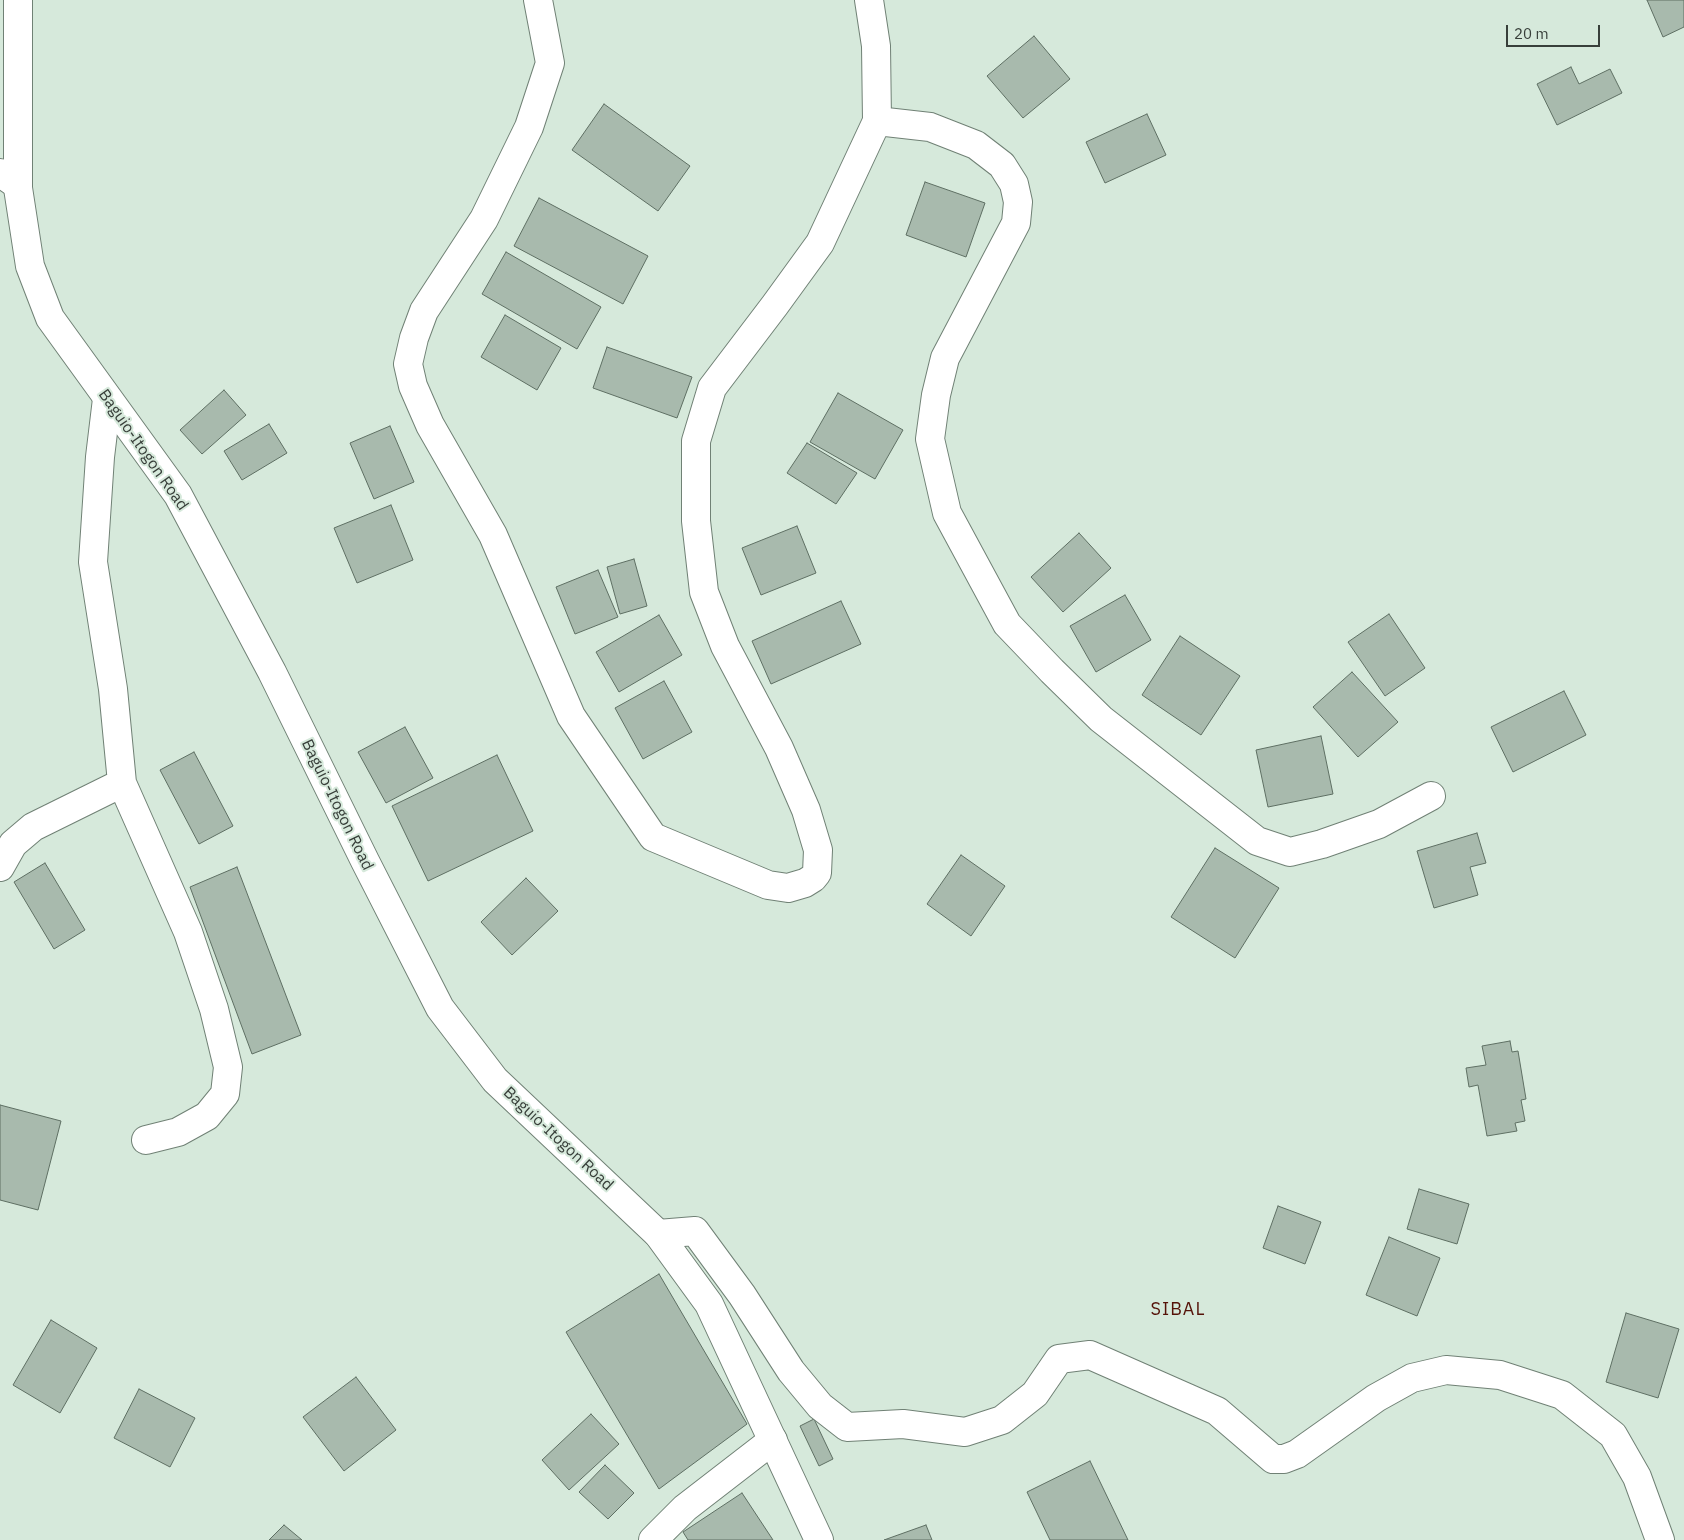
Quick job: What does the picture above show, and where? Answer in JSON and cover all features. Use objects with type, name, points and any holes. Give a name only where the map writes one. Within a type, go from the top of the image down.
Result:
[{"type":"street","name":"Baguio-Itogon Road","points":[[18,0],[9,179],[30,266],[50,318],[178,495],[272,672],[440,1008],[495,1080],[658,1234],[709,1304],[818,1540]]},
{"type":"street","points":[[538,0],[550,63],[529,127],[484,219],[424,311],[414,338],[408,364],[413,386],[430,425],[493,534],[571,716],[652,837],[768,885],[788,888],[805,883],[817,873],[818,850],[806,810],[779,748],[725,646],[704,592],[696,520],[696,441],[712,388],[820,243],[878,121],[876,46],[869,0]]},
{"type":"street","points":[[878,121],[930,126],[976,145],[1002,165],[1014,184],[1018,202],[1016,224],[945,358],[936,396],[930,439],[947,513],[1008,624],[1101,719],[1258,841],[1290,852],[1322,844],[1379,824],[1431,796]]},
{"type":"street","points":[[108,399],[100,457],[93,562],[113,689],[122,783],[188,932],[214,1009],[228,1067],[224,1094],[207,1116],[178,1132],[146,1140]]},
{"type":"street","points":[[0,867],[13,844],[33,828],[122,783]]},
{"type":"street","points":[[658,1234],[695,1231],[742,1295],[791,1371],[820,1406],[847,1427],[903,1424],[965,1432],[1002,1420],[1036,1394],[1059,1359],[1090,1355],[1218,1412],[1273,1459],[1284,1459],[1298,1454],[1376,1398],[1412,1378],[1446,1370],[1500,1375],[1562,1395],[1613,1434],[1637,1477],[1660,1540]]},
{"type":"street","points":[[653,1540],[685,1508],[773,1440]]},
{"type":"building","points":[[1647,0],[1684,0],[1684,27],[1663,37]]},
{"type":"building","points":[[1034,36],[1070,79],[1023,118],[987,76]]},
{"type":"building","points":[[1571,67],[1579,84],[1610,69],[1622,93],[1557,125],[1537,84]]},
{"type":"building","points":[[604,104],[690,166],[658,211],[572,150]]},
{"type":"building","points":[[1147,114],[1166,155],[1105,183],[1086,142]]},
{"type":"building","points":[[925,182],[985,203],[966,257],[906,235]]},
{"type":"building","points":[[539,198],[648,256],[623,304],[514,246]]},
{"type":"building","points":[[506,252],[601,307],[577,349],[482,294]]},
{"type":"building","points":[[505,315],[561,348],[537,390],[481,357]]},
{"type":"building","points":[[607,347],[692,377],[677,418],[593,388]]},
{"type":"building","points":[[224,390],[246,415],[202,454],[180,430]]},
{"type":"building","points":[[838,393],[903,430],[875,479],[810,442]]},
{"type":"building","points":[[269,424],[287,453],[242,480],[224,451]]},
{"type":"building","points":[[390,426],[414,482],[374,499],[350,443]]},
{"type":"building","points":[[807,443],[857,473],[836,504],[787,473]]},
{"type":"building","points":[[391,505],[413,560],[357,583],[334,528]]},
{"type":"building","points":[[797,526],[816,573],[761,595],[742,548]]},
{"type":"building","points":[[1079,533],[1111,568],[1063,612],[1031,577]]},
{"type":"building","points":[[634,559],[647,606],[620,614],[607,567]]},
{"type":"building","points":[[598,570],[618,617],[575,634],[556,587]]},
{"type":"building","points":[[1125,595],[1151,640],[1096,672],[1070,626]]},
{"type":"building","points":[[841,601],[861,644],[771,684],[752,641]]},
{"type":"building","points":[[1389,614],[1425,668],[1385,696],[1348,642]]},
{"type":"building","points":[[659,615],[682,655],[619,692],[596,652]]},
{"type":"building","points":[[1180,636],[1240,676],[1201,735],[1142,695]]},
{"type":"building","points":[[1352,672],[1398,722],[1358,757],[1313,707]]},
{"type":"building","points":[[664,681],[692,732],[643,759],[615,708]]},
{"type":"building","points":[[1564,691],[1586,735],[1513,772],[1491,727]]},
{"type":"building","points":[[405,727],[433,778],[386,803],[358,752]]},
{"type":"building","points":[[1321,736],[1333,794],[1268,807],[1256,750]]},
{"type":"building","points":[[194,752],[233,826],[199,844],[160,770]]},
{"type":"building","points":[[497,755],[533,831],[428,881],[392,806]]},
{"type":"building","points":[[1477,833],[1486,863],[1470,867],[1478,895],[1434,908],[1417,851]]},
{"type":"building","points":[[1215,848],[1279,888],[1235,958],[1171,917]]},
{"type":"building","points":[[961,855],[1005,886],[971,936],[927,904]]},
{"type":"building","points":[[45,863],[85,930],[54,949],[14,882]]},
{"type":"building","points":[[237,867],[301,1035],[252,1054],[190,887]]},
{"type":"building","points":[[526,878],[558,911],[512,955],[481,922]]},
{"type":"building","points":[[1510,1041],[1512,1052],[1518,1051],[1526,1099],[1521,1100],[1525,1121],[1515,1123],[1517,1131],[1487,1136],[1478,1085],[1469,1087],[1466,1068],[1486,1065],[1482,1046]]},
{"type":"building","points":[[0,1105],[61,1121],[38,1210],[0,1200]]},
{"type":"building","points":[[1419,1189],[1469,1204],[1457,1244],[1407,1229]]},
{"type":"building","points":[[1278,1206],[1321,1222],[1305,1264],[1263,1248]]},
{"type":"building","points":[[1389,1237],[1440,1258],[1417,1316],[1366,1295]]},
{"type":"building","points":[[659,1274],[747,1424],[659,1489],[566,1332]]},
{"type":"building","points":[[1626,1313],[1679,1329],[1658,1398],[1606,1382]]},
{"type":"building","points":[[51,1320],[97,1348],[60,1413],[13,1385]]},
{"type":"building","points":[[356,1377],[396,1430],[344,1471],[303,1417]]},
{"type":"building","points":[[139,1389],[195,1418],[170,1467],[114,1438]]},
{"type":"building","points":[[591,1414],[619,1444],[569,1490],[542,1460]]},
{"type":"building","points":[[814,1419],[833,1459],[819,1466],[800,1426]]},
{"type":"building","points":[[1090,1461],[1128,1540],[1050,1540],[1027,1492]]},
{"type":"building","points":[[605,1465],[634,1493],[608,1519],[579,1492]]},
{"type":"building","points":[[742,1493],[773,1540],[688,1540],[683,1532]]},
{"type":"building","points":[[284,1525],[302,1540],[269,1540]]},
{"type":"building","points":[[926,1525],[932,1540],[884,1540]]},
{"type":"district","name":"SIBAL","points":[[1178,1310]]}]
